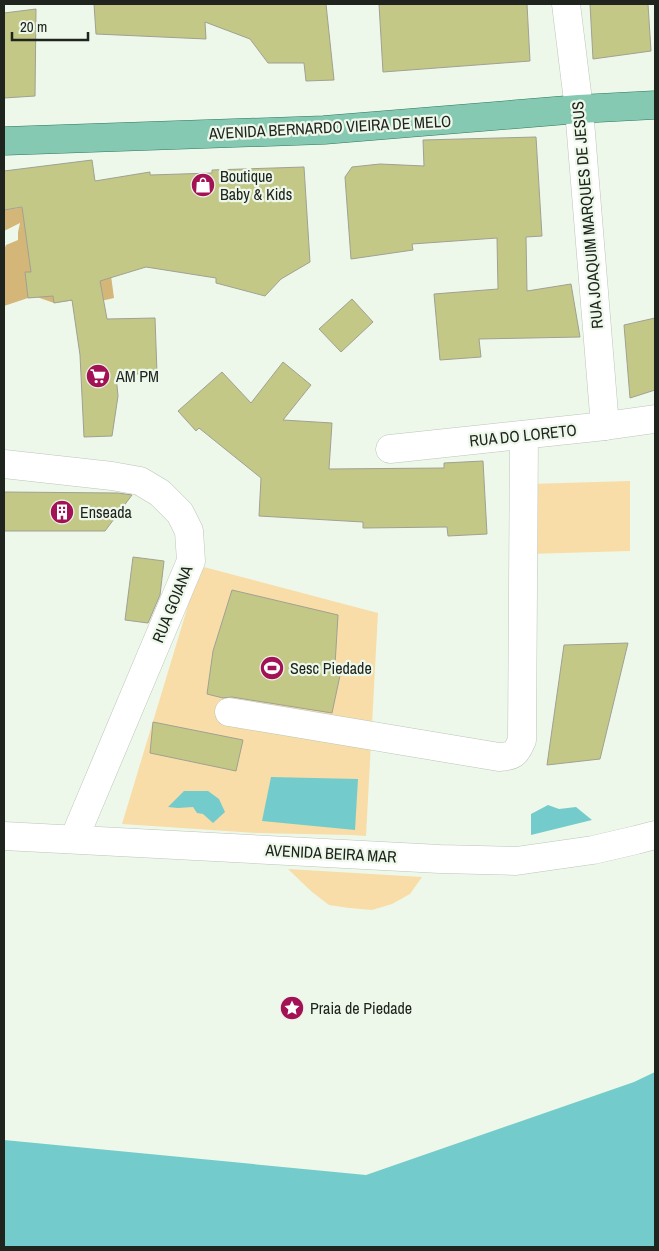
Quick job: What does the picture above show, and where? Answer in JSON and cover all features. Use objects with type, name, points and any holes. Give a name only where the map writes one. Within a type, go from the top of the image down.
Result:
[{"type":"main road","name":"AVENIDA BERNARDO VIEIRA DE MELO","points":[[4,142],[324,130],[655,104]]},
{"type":"street","name":"RUA JOAQUIM MARQUES DE JESUS","points":[[566,4],[579,109],[605,426]]},
{"type":"street","name":"RUA DO LORETO","points":[[390,449],[655,419]]},
{"type":"street","points":[[229,712],[499,757],[511,756],[518,750],[522,740],[524,435]]},
{"type":"street","name":"RUA GOIANA","points":[[4,464],[140,481],[160,493],[180,512],[189,531],[191,561],[74,840]]},
{"type":"street","name":"AVENIDA BEIRA MAR","points":[[4,836],[440,859],[516,861],[593,850],[655,835]]},
{"type":"shaded area","points":[[98,197],[102,208],[114,298],[92,303],[84,299],[54,303],[37,297],[4,306],[4,250],[6,245],[18,240],[20,223],[4,231],[4,210]]},
{"type":"shaded area","points":[[630,481],[630,551],[529,554],[529,484]]},
{"type":"shaded area","name":"Sesc Piedade","points":[[200,566],[378,613],[366,836],[257,833],[122,824]]},
{"type":"shaded area","points":[[288,869],[422,877],[410,894],[392,904],[372,910],[329,905]]},
{"type":"water","points":[[271,777],[358,779],[355,830],[262,821]]},
{"type":"water","points":[[184,791],[208,791],[219,799],[225,812],[213,823],[203,814],[197,813],[193,807],[168,807]]},
{"type":"water","points":[[548,805],[559,809],[576,807],[592,820],[531,835],[531,814]]},
{"type":"water","points":[[655,1072],[655,1247],[4,1247],[4,1140],[366,1175],[634,1082]]},
{"type":"building","points":[[94,4],[326,4],[334,80],[306,81],[304,63],[268,63],[250,39],[205,22],[206,39],[96,34]]},
{"type":"building","points":[[379,4],[527,4],[530,61],[383,72]]},
{"type":"building","points":[[590,4],[648,4],[651,51],[593,59]]},
{"type":"building","points":[[36,9],[35,96],[4,98],[4,13]]},
{"type":"building","points":[[536,137],[542,236],[526,237],[527,291],[571,284],[580,337],[479,339],[481,357],[440,360],[434,294],[498,289],[497,238],[412,244],[413,250],[351,259],[345,177],[352,167],[380,164],[424,166],[423,140]]},
{"type":"building","points":[[92,160],[95,181],[150,172],[150,175],[212,173],[212,170],[304,167],[310,262],[281,279],[265,296],[216,283],[216,278],[146,267],[100,281],[107,319],[155,318],[157,373],[116,375],[118,396],[112,436],[84,437],[80,355],[72,300],[54,303],[53,296],[28,298],[25,272],[31,272],[22,207],[4,210],[4,171]]},
{"type":"building","points":[[352,299],[373,322],[341,352],[319,329]]},
{"type":"building","points":[[655,318],[655,390],[630,398],[624,325]]},
{"type":"building","points":[[283,362],[311,385],[283,420],[332,423],[329,469],[444,468],[444,463],[483,461],[487,534],[448,536],[447,527],[363,528],[363,522],[259,516],[261,478],[199,428],[196,431],[178,411],[222,372],[251,403]]},
{"type":"building","name":"Enseada","points":[[4,492],[118,493],[132,495],[105,531],[4,531]]},
{"type":"building","points":[[133,557],[164,561],[160,595],[148,623],[125,620]]},
{"type":"building","points":[[232,590],[338,615],[335,665],[342,666],[332,713],[232,697],[223,698],[207,694],[213,651]]},
{"type":"building","points":[[628,643],[600,759],[547,765],[564,645]]},
{"type":"building","points":[[153,722],[243,740],[236,771],[150,753]]},
{"type":"place","name":"Boutique Baby & Kids","points":[[203,185]]},
{"type":"place","name":"AM PM","points":[[98,376]]},
{"type":"place","name":"Enseada","points":[[62,512]]},
{"type":"place","name":"Sesc Piedade","points":[[272,668]]},
{"type":"place","name":"Praia de Piedade","points":[[292,1008]]}]
